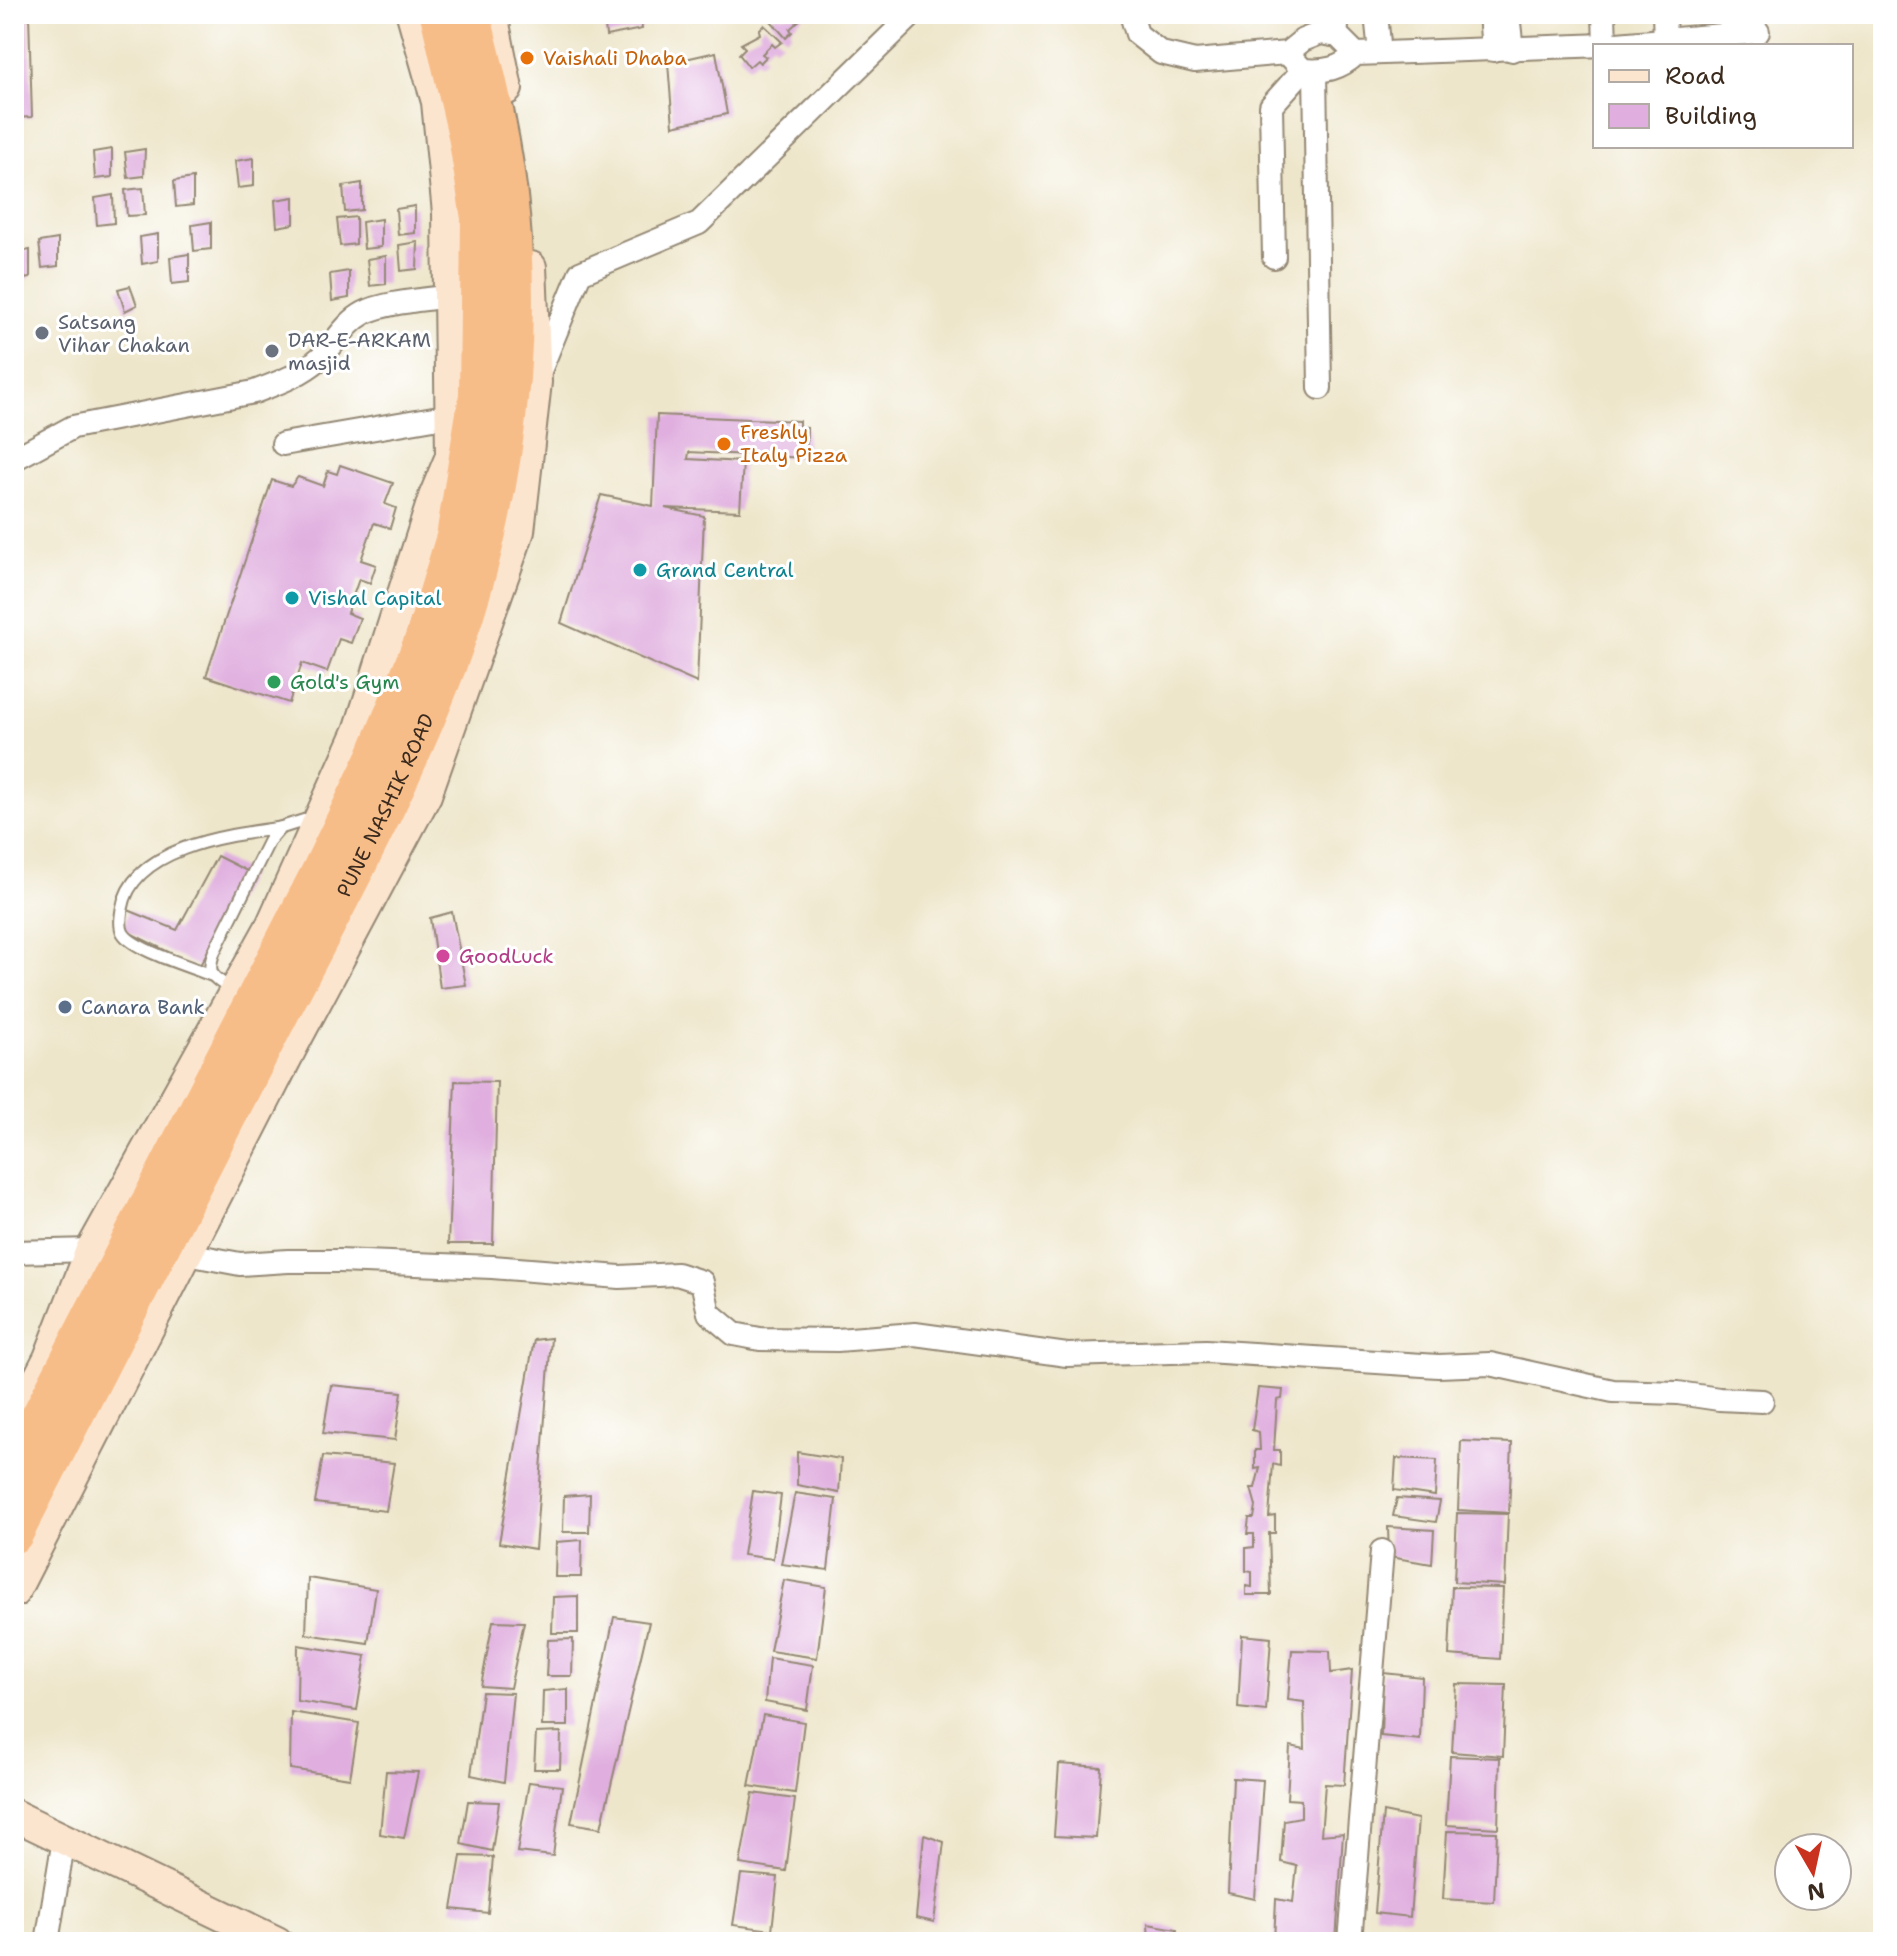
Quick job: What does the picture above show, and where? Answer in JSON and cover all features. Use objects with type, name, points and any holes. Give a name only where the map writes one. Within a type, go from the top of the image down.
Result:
[{"type":"highway","name":"PUNE NASHIK ROAD","points":[[14,1467],[320,872],[368,772],[424,639],[455,537],[478,395],[480,218],[467,135],[439,14]]},
{"type":"highway","name":"PUNE NASHIK ROAD","points":[[14,1534],[361,857],[437,692],[476,574],[495,497],[505,426],[514,305],[510,216],[500,143],[471,14]]},
{"type":"street","points":[[14,1425],[49,1358],[91,1250],[224,983],[271,926],[359,731],[434,497],[451,456],[448,213],[437,102],[412,14]]},
{"type":"street","points":[[14,1592],[292,1047],[426,795],[519,531],[536,382],[529,210],[492,14]]},
{"type":"street","points":[[536,382],[580,273],[699,223],[913,14]]},
{"type":"street","points":[[1131,14],[1137,34],[1161,53],[1195,61],[1287,53],[1303,40],[1334,25],[1338,36],[1356,54]]},
{"type":"street","points":[[1376,14],[1380,53]]},
{"type":"street","points":[[1490,14],[1502,50]]},
{"type":"street","points":[[1502,50],[1508,14]]},
{"type":"street","points":[[1604,14],[1605,44]]},
{"type":"street","points":[[1664,14],[1665,41]]},
{"type":"street","points":[[1620,44],[1758,32]]},
{"type":"street","points":[[1287,53],[1309,70],[1325,71],[1346,64],[1356,54],[1593,46]]},
{"type":"street","points":[[1274,257],[1271,106],[1309,70]]},
{"type":"street","points":[[1309,70],[1320,388]]},
{"type":"street","points":[[14,459],[73,427],[254,392],[300,373],[322,356],[341,333],[363,314],[449,296]]},
{"type":"street","points":[[283,444],[451,415]]},
{"type":"street","points":[[14,1252],[91,1250]]},
{"type":"street","points":[[187,1254],[240,1264],[339,1261],[492,1267],[620,1277],[677,1274],[702,1282],[709,1313],[734,1334],[760,1339],[837,1340],[915,1334],[1067,1355],[1206,1351],[1438,1366],[1490,1364],[1613,1391],[1762,1401]]},
{"type":"street","points":[[1350,1942],[1382,1551]]},
{"type":"street","points":[[14,1815],[277,1942]]},
{"type":"street","points":[[47,1942],[64,1839]]},
{"type":"lane","points":[[224,983],[138,945],[123,933],[120,919],[124,895],[132,882],[167,855],[226,837],[280,828],[320,815]]},
{"type":"lane","points":[[224,983],[209,967],[214,952],[269,841],[280,828]]},
{"type":"building","points":[[14,14],[29,14],[32,117],[14,118]]},
{"type":"building","points":[[604,14],[640,14],[642,29],[606,36]]},
{"type":"building","points":[[776,14],[806,14],[790,29],[792,32],[786,38],[771,21]]},
{"type":"building","points":[[764,25],[782,42],[775,47],[772,44],[762,54],[766,57],[760,63],[757,60],[749,67],[739,54],[745,48],[741,44],[760,34],[759,30]]},
{"type":"building","points":[[716,52],[727,114],[673,126],[668,63]]},
{"type":"building","points":[[112,149],[112,177],[95,179],[93,152]]},
{"type":"building","points":[[145,149],[144,176],[128,178],[125,152]]},
{"type":"building","points":[[254,158],[254,186],[238,188],[235,161]]},
{"type":"building","points":[[193,178],[193,205],[176,207],[174,181]]},
{"type":"building","points":[[362,183],[362,210],[345,212],[343,186]]},
{"type":"building","points":[[143,188],[145,215],[127,216],[125,190]]},
{"type":"building","points":[[113,195],[114,223],[97,225],[95,198]]},
{"type":"building","points":[[294,197],[294,224],[277,227],[275,200]]},
{"type":"building","points":[[415,206],[415,233],[398,235],[396,209]]},
{"type":"building","points":[[356,217],[356,244],[340,246],[337,219]]},
{"type":"building","points":[[381,219],[381,247],[364,249],[362,222]]},
{"type":"building","points":[[211,222],[211,249],[194,251],[192,225]]},
{"type":"building","points":[[158,234],[158,261],[142,264],[140,237]]},
{"type":"building","points":[[58,239],[58,266],[42,268],[39,242]]},
{"type":"building","points":[[418,242],[417,269],[401,271],[399,245]]},
{"type":"building","points":[[30,250],[30,278],[14,280],[14,253]]},
{"type":"building","points":[[189,254],[189,282],[172,284],[170,257]]},
{"type":"building","points":[[386,256],[386,284],[370,286],[367,259]]},
{"type":"building","points":[[349,271],[349,298],[332,301],[330,274]]},
{"type":"building","points":[[130,286],[137,305],[125,311],[118,289]]},
{"type":"building","name":"Grand Central","points":[[657,415],[799,421],[799,427],[807,428],[806,458],[689,452],[688,459],[743,462],[740,511],[665,508],[704,516],[697,683],[561,623],[601,495],[653,506]]},
{"type":"building","name":"Vishal Capital","points":[[340,465],[393,483],[385,504],[396,508],[390,528],[374,523],[361,560],[376,565],[370,583],[359,579],[347,613],[360,618],[351,643],[339,639],[327,672],[302,663],[289,703],[206,676],[272,480],[291,486],[298,477],[323,486],[328,471],[337,474]]},
{"type":"building","points":[[217,856],[251,873],[199,967],[124,930],[128,910],[177,930]]},
{"type":"building","points":[[452,912],[466,985],[440,988],[430,918]]},
{"type":"building","points":[[455,1081],[497,1082],[493,1244],[448,1244]]},
{"type":"building","points":[[551,1338],[535,1549],[499,1543],[534,1340]]},
{"type":"building","points":[[331,1385],[402,1392],[395,1440],[323,1433]]},
{"type":"building","points":[[1258,1388],[1283,1390],[1282,1399],[1277,1400],[1274,1450],[1280,1450],[1280,1466],[1273,1464],[1269,1517],[1275,1516],[1275,1533],[1269,1533],[1271,1595],[1246,1595],[1246,1586],[1252,1587],[1252,1572],[1246,1571],[1246,1548],[1254,1547],[1254,1534],[1247,1534],[1249,1518],[1254,1518],[1256,1506],[1251,1488],[1255,1488],[1260,1468],[1255,1469],[1255,1450],[1260,1450],[1259,1432],[1252,1430]]},
{"type":"building","points":[[1461,1441],[1512,1443],[1509,1513],[1458,1510]]},
{"type":"building","points":[[797,1452],[841,1459],[839,1493],[797,1485]]},
{"type":"building","points":[[323,1456],[394,1463],[386,1511],[315,1503]]},
{"type":"building","points":[[1396,1458],[1437,1460],[1435,1496],[1394,1490]]},
{"type":"building","points":[[753,1491],[781,1495],[773,1559],[743,1555]]},
{"type":"building","points":[[795,1493],[836,1499],[828,1570],[781,1564]]},
{"type":"building","points":[[590,1494],[589,1532],[563,1532],[564,1496]]},
{"type":"building","points":[[1397,1498],[1440,1501],[1436,1522],[1393,1516]]},
{"type":"building","points":[[1457,1513],[1508,1514],[1505,1585],[1454,1582]]},
{"type":"building","points":[[1388,1527],[1434,1530],[1432,1564],[1389,1557]]},
{"type":"building","points":[[582,1540],[581,1577],[555,1577],[556,1542]]},
{"type":"building","points":[[308,1578],[376,1589],[368,1643],[306,1634]]},
{"type":"building","points":[[784,1580],[826,1587],[817,1658],[770,1651]]},
{"type":"building","points":[[1452,1587],[1503,1588],[1500,1659],[1449,1655]]},
{"type":"building","points":[[578,1596],[578,1633],[552,1633],[553,1597]]},
{"type":"building","points":[[614,1617],[649,1622],[601,1828],[571,1823]]},
{"type":"building","points":[[493,1621],[524,1622],[510,1688],[481,1686]]},
{"type":"building","points":[[1242,1635],[1271,1638],[1266,1711],[1238,1708]]},
{"type":"building","points":[[573,1639],[572,1676],[546,1676],[548,1640]]},
{"type":"building","points":[[298,1645],[366,1656],[357,1710],[297,1701]]},
{"type":"building","points":[[1292,1650],[1330,1651],[1331,1673],[1352,1670],[1344,1785],[1325,1784],[1321,1835],[1343,1833],[1336,1942],[1274,1942],[1276,1899],[1293,1902],[1297,1866],[1281,1862],[1284,1820],[1301,1817],[1301,1800],[1287,1799],[1290,1746],[1305,1749],[1304,1702],[1288,1700]]},
{"type":"building","points":[[769,1658],[813,1665],[807,1710],[765,1702]]},
{"type":"building","points":[[1383,1673],[1422,1677],[1420,1740],[1381,1736]]},
{"type":"building","points":[[1456,1684],[1506,1685],[1503,1756],[1452,1752]]},
{"type":"building","points":[[568,1689],[568,1726],[542,1726],[543,1691]]},
{"type":"building","points":[[482,1692],[513,1693],[504,1782],[471,1775]]},
{"type":"building","points":[[291,1712],[359,1723],[350,1778],[290,1769]]},
{"type":"building","points":[[763,1715],[804,1722],[795,1793],[749,1786]]},
{"type":"building","points":[[561,1732],[560,1769],[534,1769],[536,1733]]},
{"type":"building","points":[[1450,1756],[1500,1758],[1498,1828],[1446,1825]]},
{"type":"building","points":[[1059,1764],[1101,1767],[1096,1838],[1054,1836]]},
{"type":"building","points":[[386,1771],[418,1772],[404,1838],[380,1834]]},
{"type":"building","points":[[1233,1778],[1263,1780],[1255,1899],[1228,1893]]},
{"type":"building","points":[[529,1782],[562,1786],[553,1856],[517,1852]]},
{"type":"building","points":[[753,1793],[795,1799],[786,1871],[740,1864]]},
{"type":"building","points":[[468,1801],[499,1802],[492,1851],[461,1844]]},
{"type":"building","points":[[1383,1812],[1418,1819],[1410,1917],[1375,1913]]},
{"type":"building","points":[[1447,1831],[1497,1832],[1494,1902],[1443,1899]]},
{"type":"building","points":[[924,1835],[944,1842],[934,1922],[916,1918]]},
{"type":"building","points":[[461,1856],[493,1857],[488,1913],[452,1909]]},
{"type":"building","points":[[741,1874],[778,1877],[772,1930],[733,1925]]},
{"type":"building","points":[[1148,1924],[1177,1929],[1176,1942],[1149,1942]]},
{"type":"building","points":[[1369,1936],[1397,1940],[1397,1942],[1369,1942]]},
{"type":"place","name":"Vaishali Dhaba","points":[[527,58]]},
{"type":"place","name":"Satsang Vihar Chakan","points":[[42,333]]},
{"type":"place","name":"DAR-E-ARKAM masjid","points":[[272,351]]},
{"type":"place","name":"Freshly Italy Pizza","points":[[724,444]]},
{"type":"place","name":"Grand Central","points":[[640,570]]},
{"type":"place","name":"Vishal Capital","points":[[292,598]]},
{"type":"place","name":"Gold's Gym","points":[[274,682]]},
{"type":"place","name":"GoodLuck","points":[[443,956]]},
{"type":"place","name":"Canara Bank","points":[[65,1007]]}]
